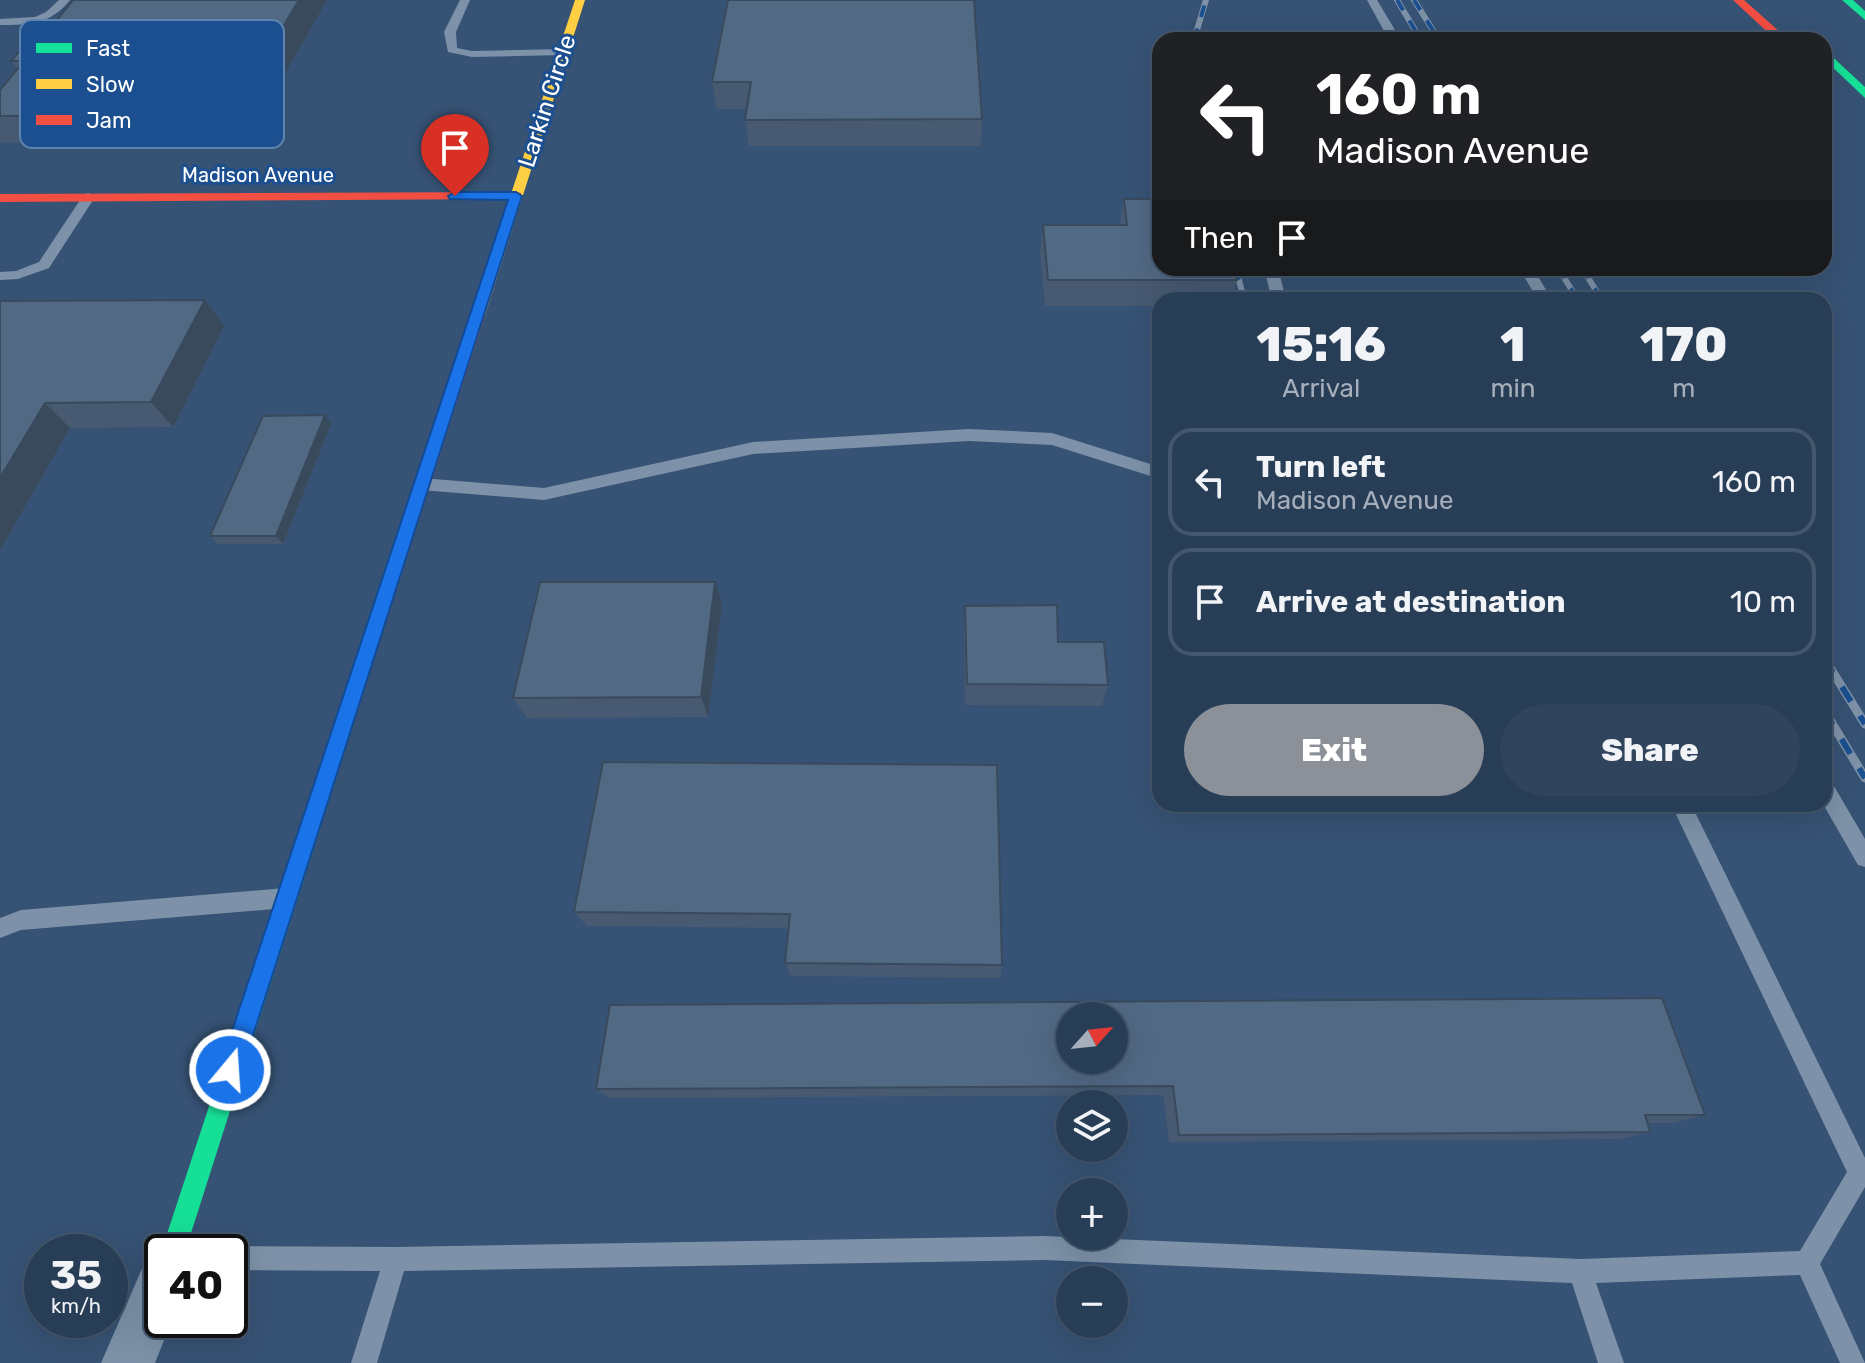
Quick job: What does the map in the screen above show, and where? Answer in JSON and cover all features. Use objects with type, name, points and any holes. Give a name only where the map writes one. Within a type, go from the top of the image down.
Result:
[{"type":"main road","name":"Larkin Circle","points":[[179,1234],[580,0]]},
{"type":"main road","points":[[1738,0],[1774,32]]},
{"type":"main road","points":[[1847,0],[1865,17]]},
{"type":"main road","points":[[1832,63],[1860,102]]},
{"type":"main road","points":[[1832,83],[1860,102]]},
{"type":"main road","name":"Madison Avenue","points":[[0,198],[516,196]]},
{"type":"street","points":[[128,1363],[144,1325]]},
{"type":"lane","points":[[44,20],[50,18],[65,0]]},
{"type":"lane","points":[[465,0],[450,32],[452,50],[472,54],[563,52]]},
{"type":"lane","points":[[1372,0],[1390,32]]},
{"type":"lane","points":[[0,22],[20,22]]},
{"type":"lane","points":[[0,276],[18,275],[44,265],[89,197]]},
{"type":"lane","points":[[421,484],[544,494],[753,448],[969,435],[1052,439],[1152,470]]},
{"type":"lane","points":[[1832,801],[1865,858]]},
{"type":"lane","points":[[1685,812],[1860,1173],[1807,1263]]},
{"type":"lane","points":[[0,928],[21,920],[286,898]]},
{"type":"lane","points":[[248,1258],[396,1259],[1044,1248],[1580,1271],[1807,1263]]},
{"type":"lane","points":[[364,1363],[396,1259]]},
{"type":"lane","points":[[1807,1263],[1853,1363]]},
{"type":"lane","points":[[1580,1271],[1611,1363]]},
{"type":"building","points":[[73,0],[299,0],[284,25],[284,20],[57,20]]},
{"type":"building","points":[[728,0],[974,0],[982,119],[745,120],[751,82],[712,82]]},
{"type":"building","points":[[20,50],[20,61],[11,61]]},
{"type":"building","points":[[20,66],[20,116],[0,116],[0,90]]},
{"type":"building","points":[[1124,199],[1152,199],[1152,276],[1236,276],[1237,280],[1048,280],[1043,225],[1127,225]]},
{"type":"building","points":[[205,300],[151,402],[45,403],[0,478],[0,301]]},
{"type":"building","points":[[325,415],[276,536],[210,536],[263,416]]},
{"type":"building","points":[[540,582],[715,582],[701,697],[513,698]]},
{"type":"building","points":[[1057,605],[1058,642],[1104,642],[1108,685],[967,684],[965,606]]},
{"type":"building","points":[[603,762],[997,765],[1002,965],[785,963],[790,914],[574,912]]},
{"type":"building","points":[[1662,998],[1705,1115],[1645,1115],[1650,1132],[1179,1135],[1173,1086],[596,1089],[610,1005],[1056,1002],[1056,1074],[1128,1074],[1128,1002],[1061,1002]]},
{"type":"railway","points":[[1196,32],[1206,0]]},
{"type":"railway","points":[[1397,0],[1416,32]]},
{"type":"railway","points":[[1414,0],[1434,32]]},
{"type":"railway","points":[[1238,276],[1242,292]]},
{"type":"railway","points":[[1563,276],[1573,292]]},
{"type":"railway","points":[[1587,276],[1597,292]]},
{"type":"railway","points":[[1832,671],[1865,724]]},
{"type":"railway","points":[[1832,723],[1865,778]]},
{"type":"traffic: fast","points":[[1847,0],[1865,17]]},
{"type":"traffic: fast","points":[[1832,60],[1865,94]]},
{"type":"traffic: fast","points":[[179,1234],[352,700]]},
{"type":"traffic: slow","points":[[478,315],[580,0]]},
{"type":"traffic: jam","points":[[1738,0],[1774,32]]},
{"type":"traffic: jam","points":[[0,198],[516,196]]},
{"type":"traffic: jam","points":[[352,700],[478,315]]},
{"type":"route","points":[[230,1070],[516,196],[455,196]]}]
